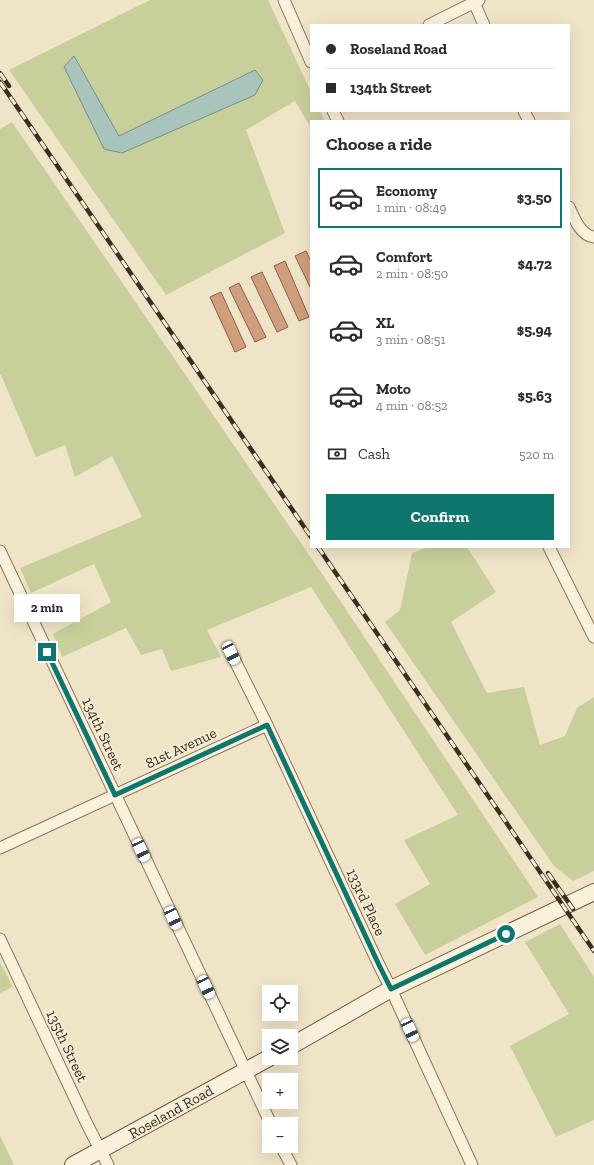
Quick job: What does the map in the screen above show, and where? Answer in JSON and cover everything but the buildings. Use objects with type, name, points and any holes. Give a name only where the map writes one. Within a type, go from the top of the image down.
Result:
[{"type":"main road","points":[[298,1042],[391,989],[594,892]]},
{"type":"main road","name":"Roseland Road","points":[[73,1165],[262,1062]]},
{"type":"street","points":[[284,0],[310,60]]},
{"type":"street","points":[[431,24],[475,1],[484,24]]},
{"type":"street","points":[[570,209],[578,227],[592,237]]},
{"type":"street","points":[[550,548],[594,636]]},
{"type":"street","name":"134th Street","points":[[0,552],[268,1117]]},
{"type":"street","name":"133rd Place","points":[[231,653],[267,725],[391,989],[470,1164]]},
{"type":"street","name":"81st Avenue","points":[[0,848],[267,725]]},
{"type":"street","name":"135th Street","points":[[0,939],[87,1124],[108,1165]]},
{"type":"street","points":[[284,1153],[290,1165]]},
{"type":"green space","points":[[150,0],[268,0],[310,90],[310,112],[320,112],[324,120],[310,120],[310,126],[295,101],[246,130],[285,233],[166,295],[9,70]]},
{"type":"green space","points":[[12,122],[327,581],[538,897],[425,955],[395,904],[430,884],[404,840],[458,815],[311,587],[207,630],[221,657],[171,671],[162,649],[141,655],[126,628],[62,657],[53,634],[111,602],[94,564],[31,593],[20,568],[142,517],[112,456],[75,477],[65,445],[36,457],[0,375],[0,129]]},
{"type":"green space","points":[[427,548],[468,548],[496,592],[451,622],[487,693],[524,687],[540,745],[565,736],[577,708],[594,697],[594,871],[573,881],[554,866],[385,622],[400,610],[412,553]]},
{"type":"green space","points":[[560,924],[594,977],[594,1120],[556,1137],[510,1046],[569,1014],[525,942]]},
{"type":"green space","points":[[0,962],[13,987],[0,993]]},
{"type":"green space","points":[[0,1136],[14,1165],[0,1165]]},
{"type":"water","points":[[74,56],[119,136],[255,70],[263,80],[255,95],[122,153],[104,149],[64,67]]},
{"type":"railway","points":[[0,73],[9,86]]},
{"type":"railway","points":[[0,82],[310,536]]},
{"type":"railway","points":[[319,548],[594,951]]},
{"type":"railway","points":[[548,873],[573,909]]},
{"type":"route","points":[[47,652],[115,795],[267,725],[391,989],[506,934]]}]
